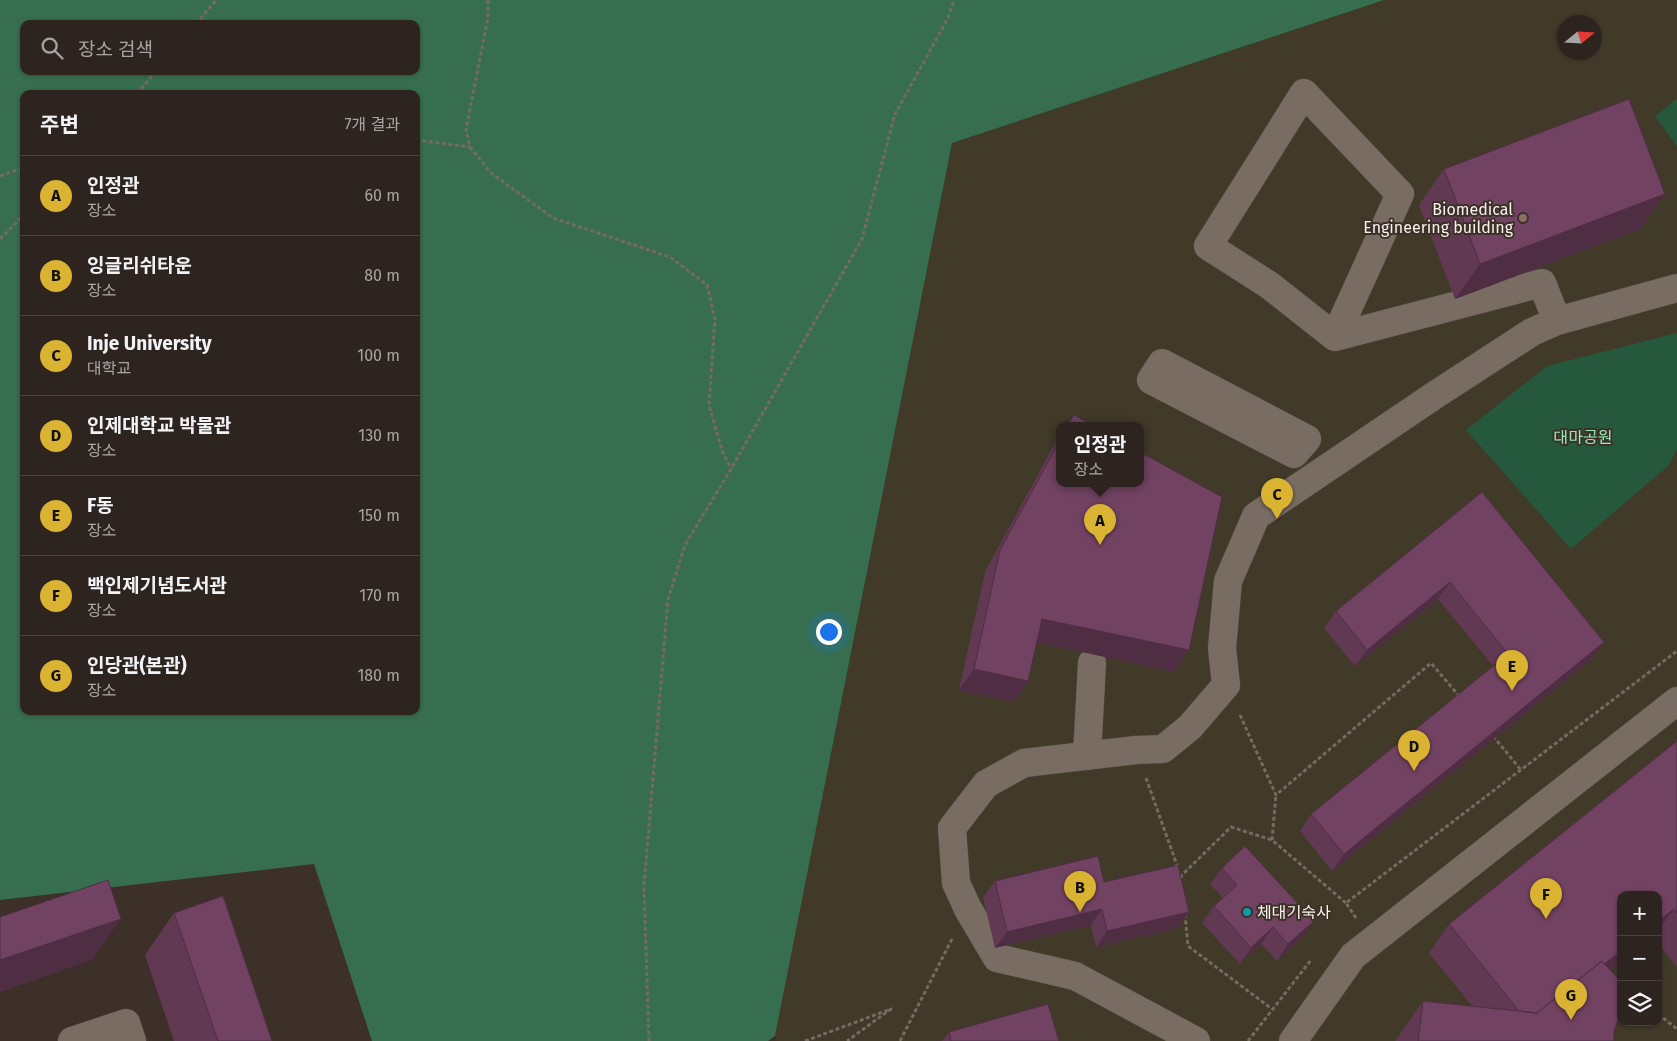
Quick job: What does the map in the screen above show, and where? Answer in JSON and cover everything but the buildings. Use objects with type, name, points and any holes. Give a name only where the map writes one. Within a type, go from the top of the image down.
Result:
[{"type":"lane","points":[[1304,93],[1400,194],[1335,337],[1269,284],[1208,246],[1304,93]]},
{"type":"lane","points":[[1335,337],[1542,283],[1557,321]]},
{"type":"lane","points":[[1196,1041],[1075,976],[998,958],[968,909],[956,883],[952,828],[986,784],[1024,763],[1136,750],[1162,749],[1190,727],[1226,685],[1222,648],[1228,582],[1256,516],[1318,472],[1532,332],[1557,321],[1677,288]]},
{"type":"lane","points":[[1162,363],[1307,439],[1299,448],[1294,454],[1151,380],[1162,363]]},
{"type":"lane","points":[[1299,448],[1318,472]]},
{"type":"lane","points":[[1087,756],[1092,663]]},
{"type":"lane","points":[[1293,1041],[1353,956],[1677,701]]},
{"type":"lane","points":[[72,1041],[126,1024],[132,1041]]},
{"type":"path","points":[[199,20],[216,0]]},
{"type":"path","points":[[488,0],[488,17],[466,130],[470,147],[491,173],[553,218],[670,256],[707,285],[715,319],[709,405],[723,453],[731,469]]},
{"type":"path","points":[[649,1041],[644,886],[668,599],[685,545],[731,469],[862,238],[895,114],[948,18],[954,0]]},
{"type":"path","points":[[139,90],[153,75]]},
{"type":"path","points":[[420,141],[470,147]]},
{"type":"path","points":[[0,176],[20,170]]},
{"type":"path","points":[[0,239],[20,219]]},
{"type":"path","points":[[1346,903],[1677,650]]},
{"type":"path","points":[[1276,795],[1431,663],[1463,701]]},
{"type":"path","points":[[1226,685],[1276,795],[1272,840]]},
{"type":"path","points":[[1489,732],[1521,770]]},
{"type":"path","points":[[1136,750],[1181,876],[1182,885]]},
{"type":"path","points":[[1181,876],[1231,827],[1272,840],[1346,903],[1361,925]]},
{"type":"path","points":[[900,1041],[968,909]]},
{"type":"path","points":[[1184,911],[1188,946],[1272,1009]]},
{"type":"path","points":[[805,1041],[891,1009],[847,1041]]},
{"type":"path","points":[[1662,1017],[1677,1028]]},
{"type":"shaded area","points":[[1384,0],[1677,0],[1677,1041],[777,1041],[775,1036],[952,143]]},
{"type":"green space","points":[[0,0],[1384,0],[952,143],[775,1036],[768,1041],[372,1041],[314,864],[0,900]]},
{"type":"green space","points":[[1677,99],[1677,146],[1655,116]]},
{"type":"green space","name":"대마공원","points":[[1677,333],[1677,450],[1669,465],[1571,549],[1466,430],[1547,366]]},
{"type":"place","name":"Biomedical Engineering building","points":[[1523,218]]},
{"type":"place","name":"Inje University","points":[[1277,519]]},
{"type":"place","name":"인정관","points":[[1100,545]]},
{"type":"place","name":"F동","points":[[1512,691]]},
{"type":"place","name":"인제대학교 박물관","points":[[1414,771]]},
{"type":"place","name":"잉글리쉬타운","points":[[1080,912]]},
{"type":"place","name":"체대기숙사","points":[[1247,912]]},
{"type":"place","name":"백인제기념도서관","points":[[1546,919]]},
{"type":"place","name":"인당관(본관)","points":[[1571,1020]]}]
